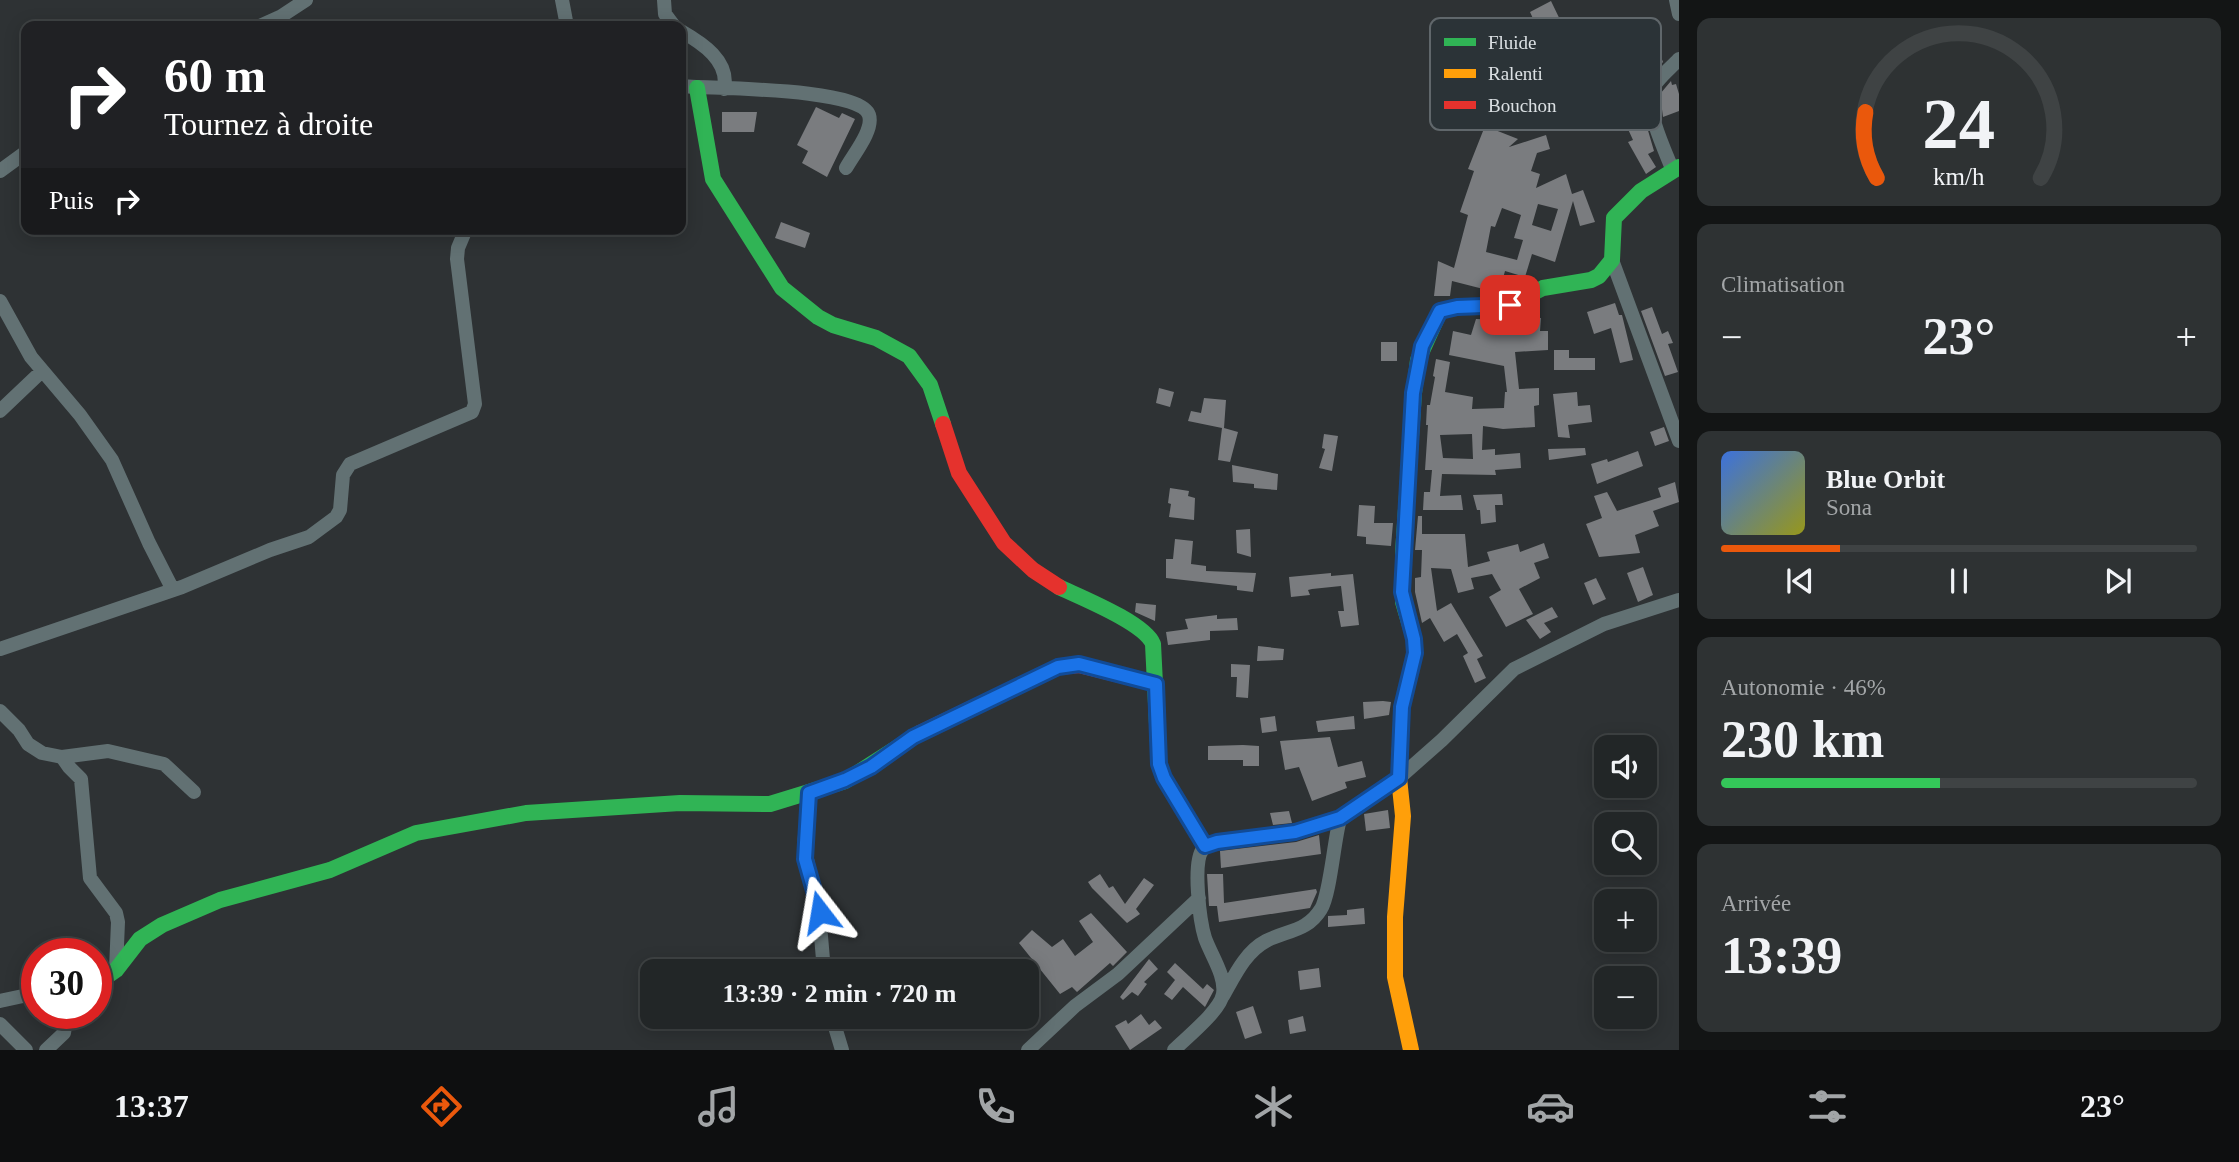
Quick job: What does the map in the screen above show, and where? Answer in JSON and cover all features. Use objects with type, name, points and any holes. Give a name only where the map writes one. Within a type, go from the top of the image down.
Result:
[{"type":"street","points":[[271,21],[306,0]]},
{"type":"street","points":[[562,0],[565,21]]},
{"type":"street","points":[[664,0],[665,14],[670,21]]},
{"type":"street","points":[[1676,0],[1679,14]]},
{"type":"street","points":[[686,34],[711,52],[723,67],[726,80],[724,89]]},
{"type":"street","points":[[1661,79],[1679,59]]},
{"type":"street","points":[[846,168],[868,128],[870,117],[865,108],[827,97],[689,87],[713,179],[782,288],[818,317],[833,325],[876,338],[909,356],[929,385],[959,473],[1004,542],[1044,578],[1144,631],[1153,644],[1159,764],[1164,778],[1205,846]]},
{"type":"street","points":[[1658,130],[1676,169],[1641,191],[1614,218],[1612,260],[1679,441]]},
{"type":"street","points":[[0,171],[21,156]]},
{"type":"street","points":[[0,649],[173,590],[316,533],[340,510],[343,475],[350,464],[475,410],[457,259],[463,235]]},
{"type":"street","points":[[1411,1050],[1395,977],[1395,917],[1403,816],[1399,778],[1402,707],[1415,653],[1402,592],[1413,393],[1422,346],[1440,311],[1457,307],[1510,305],[1544,288],[1591,280],[1599,276],[1612,260]]},
{"type":"street","points":[[0,301],[31,357],[80,415],[112,460],[173,590]]},
{"type":"street","points":[[0,411],[42,371]]},
{"type":"street","points":[[1223,997],[1220,976],[1205,937],[1199,898],[1199,863],[1201,851],[1205,846],[1217,842],[1295,832],[1340,818],[1399,778],[1514,669],[1604,624],[1679,600]]},
{"type":"street","points":[[112,974],[140,939],[162,925],[220,900],[330,870],[416,833],[526,813],[680,803],[752,806],[770,804],[845,780],[871,767],[913,737],[1058,667],[1079,664],[1156,684]]},
{"type":"street","points":[[0,710],[28,744],[42,753],[62,757],[108,751],[164,764],[194,792]]},
{"type":"street","points":[[62,757],[81,779],[90,878],[116,913],[116,971]]},
{"type":"street","points":[[809,793],[804,846],[820,912],[823,959]]},
{"type":"street","points":[[1174,1050],[1211,1014],[1241,965],[1254,951],[1265,941],[1303,928],[1322,908],[1340,818]]},
{"type":"street","points":[[1028,1050],[1075,1006],[1118,974],[1199,898]]},
{"type":"street","points":[[0,1001],[21,996]]},
{"type":"street","points":[[0,1024],[26,1050]]},
{"type":"street","points":[[46,1050],[64,1033],[65,1029]]},
{"type":"street","points":[[836,1029],[842,1050]]},
{"type":"building","points":[[1551,1],[1559,18],[1533,18],[1530,12]]},
{"type":"building","points":[[1671,81],[1672,85],[1676,84],[1679,111],[1663,117],[1661,93]]},
{"type":"building","points":[[816,107],[839,118],[842,113],[855,119],[827,177],[802,163],[808,151],[797,145]]},
{"type":"building","points":[[722,112],[757,112],[754,132],[722,132]]},
{"type":"building","points":[[1483,130],[1495,130],[1518,139],[1509,147],[1546,135],[1550,149],[1537,153],[1531,171],[1540,174],[1536,188],[1566,174],[1572,194],[1583,190],[1595,222],[1580,226],[1573,201],[1555,262],[1532,254],[1525,277],[1505,271],[1499,293],[1452,281],[1450,296],[1434,296],[1438,261],[1454,268],[1468,215],[1460,212],[1474,171],[1468,169]],"holes":[[[1538,204],[1558,209],[1551,231],[1532,225]],[[1502,208],[1521,215],[1514,238],[1523,240],[1517,260],[1486,252],[1491,226],[1495,227]]]},
{"type":"building","points":[[1628,130],[1648,130],[1654,151],[1648,154],[1656,167],[1646,174],[1628,142],[1633,140]]},
{"type":"building","points":[[781,222],[810,233],[805,248],[775,238]]},
{"type":"building","points":[[1615,303],[1619,315],[1622,315],[1633,360],[1620,363],[1611,328],[1594,334],[1587,312]]},
{"type":"building","points":[[1652,307],[1662,334],[1668,331],[1673,343],[1668,344],[1678,372],[1665,376],[1641,311]]},
{"type":"building","points":[[1507,317],[1541,318],[1540,331],[1548,331],[1548,350],[1515,352],[1519,389],[1539,388],[1539,405],[1534,406],[1535,427],[1503,429],[1483,426],[1482,450],[1495,449],[1495,455],[1520,453],[1521,468],[1495,470],[1496,475],[1442,474],[1440,496],[1461,495],[1463,510],[1423,510],[1424,492],[1430,492],[1432,470],[1425,470],[1426,425],[1436,359],[1450,362],[1445,392],[1473,397],[1472,409],[1504,408],[1507,392],[1504,366],[1449,355],[1453,331],[1471,335],[1476,319],[1506,320]],"holes":[[[1472,434],[1473,459],[1443,458],[1440,435]]]},
{"type":"building","points":[[1381,342],[1397,342],[1397,361],[1381,361]]},
{"type":"building","points":[[1554,350],[1569,350],[1569,358],[1595,358],[1595,370],[1554,370]]},
{"type":"building","points":[[1159,388],[1174,392],[1170,407],[1156,403]]},
{"type":"building","points":[[1577,392],[1578,406],[1590,405],[1592,422],[1568,425],[1570,438],[1558,437],[1553,394]]},
{"type":"building","points":[[1204,398],[1226,400],[1224,428],[1238,432],[1230,462],[1218,460],[1222,428],[1188,421],[1191,411],[1201,413]]},
{"type":"building","points":[[1664,427],[1669,441],[1655,446],[1650,432]]},
{"type":"building","points":[[1324,434],[1338,436],[1332,471],[1319,468],[1325,449],[1322,448]]},
{"type":"building","points":[[1585,448],[1586,455],[1549,460],[1548,449]]},
{"type":"building","points":[[1638,451],[1643,466],[1597,484],[1591,464],[1607,459],[1608,462]]},
{"type":"building","points":[[1232,465],[1278,474],[1277,490],[1254,488],[1254,484],[1233,482]]},
{"type":"building","points":[[1675,482],[1679,502],[1653,511],[1659,526],[1635,535],[1640,553],[1599,557],[1586,524],[1602,518],[1594,496],[1607,492],[1617,511],[1661,497],[1658,488]]},
{"type":"building","points":[[1170,488],[1189,491],[1188,496],[1195,498],[1194,520],[1169,517]]},
{"type":"building","points":[[1502,494],[1503,505],[1495,505],[1496,522],[1481,524],[1480,510],[1477,510],[1473,495]]},
{"type":"building","points":[[1359,505],[1375,506],[1374,523],[1393,523],[1391,546],[1366,544],[1366,537],[1357,536]]},
{"type":"building","points":[[1418,516],[1422,516],[1422,534],[1465,534],[1468,567],[1490,561],[1487,552],[1518,544],[1520,552],[1544,543],[1549,558],[1534,563],[1540,578],[1519,589],[1533,614],[1506,627],[1489,597],[1501,590],[1492,574],[1471,578],[1474,589],[1458,593],[1451,569],[1431,568],[1437,611],[1451,603],[1483,656],[1477,659],[1486,678],[1475,683],[1463,656],[1468,653],[1457,634],[1444,642],[1430,618],[1422,623],[1415,592],[1415,578],[1421,577],[1422,550],[1415,550]]},
{"type":"building","points":[[1250,529],[1251,557],[1237,553],[1236,530]]},
{"type":"building","points":[[1175,539],[1193,541],[1191,564],[1206,566],[1206,571],[1256,573],[1253,592],[1237,590],[1237,586],[1166,578],[1166,559],[1173,559]]},
{"type":"building","points":[[1643,567],[1653,595],[1638,602],[1627,573]]},
{"type":"building","points":[[1331,573],[1331,576],[1353,574],[1359,625],[1341,627],[1338,611],[1344,611],[1341,586],[1312,589],[1308,590],[1310,595],[1291,597],[1289,577]]},
{"type":"building","points":[[1596,578],[1606,599],[1593,605],[1584,583]]},
{"type":"building","points":[[1136,603],[1156,605],[1155,621],[1135,612]]},
{"type":"building","points":[[1552,607],[1558,617],[1544,623],[1551,632],[1540,639],[1526,620]]},
{"type":"building","points":[[1217,615],[1217,619],[1237,618],[1238,630],[1210,631],[1210,640],[1168,645],[1166,632],[1188,629],[1185,619]]},
{"type":"building","points":[[1258,646],[1284,649],[1283,660],[1257,661]]},
{"type":"building","points":[[1231,664],[1250,665],[1248,698],[1236,697],[1237,677],[1231,677]]},
{"type":"building","points":[[1363,702],[1391,702],[1389,715],[1364,719]]},
{"type":"building","points":[[1275,716],[1277,731],[1262,733],[1260,718]]},
{"type":"building","points":[[1354,716],[1355,729],[1318,732],[1316,721]]},
{"type":"building","points":[[1330,737],[1338,767],[1362,761],[1366,777],[1345,782],[1347,788],[1312,801],[1299,767],[1285,770],[1280,741]]},
{"type":"building","points":[[1208,746],[1259,746],[1259,766],[1243,766],[1243,760],[1208,760]]},
{"type":"building","points":[[1388,810],[1390,828],[1366,831],[1364,814]]},
{"type":"building","points":[[1289,811],[1292,823],[1273,825],[1270,813]]},
{"type":"building","points":[[1319,835],[1321,854],[1221,868],[1220,851],[1296,842]]},
{"type":"building","points":[[1100,874],[1109,888],[1113,886],[1125,904],[1144,878],[1154,885],[1136,909],[1140,914],[1127,923],[1092,888],[1088,882]]},
{"type":"building","points":[[1207,874],[1223,874],[1224,903],[1316,889],[1317,892],[1310,908],[1219,922],[1217,906],[1209,906]]},
{"type":"building","points":[[1364,908],[1365,924],[1328,927],[1328,916],[1347,915],[1347,910]]},
{"type":"building","points":[[1091,913],[1127,952],[1113,966],[1110,963],[1077,992],[1072,987],[1060,994],[1039,968],[1039,959],[1032,959],[1019,943],[1032,930],[1052,947],[1063,939],[1075,956],[1093,942],[1079,921]]},
{"type":"building","points":[[1149,959],[1158,969],[1144,982],[1147,984],[1138,996],[1132,992],[1123,1000],[1120,997]]},
{"type":"building","points":[[1175,963],[1203,989],[1207,984],[1214,990],[1205,1007],[1183,987],[1172,1000],[1164,994],[1175,980],[1167,972]]},
{"type":"building","points":[[1319,968],[1321,987],[1300,990],[1298,971]]},
{"type":"building","points":[[1253,1006],[1262,1033],[1245,1039],[1236,1012]]},
{"type":"building","points":[[1141,1014],[1149,1025],[1155,1020],[1162,1028],[1130,1050],[1115,1026],[1126,1020],[1128,1024]]},
{"type":"building","points":[[1303,1016],[1306,1031],[1290,1034],[1288,1020]]},
{"type":"traffic: fast","points":[[697,88],[713,179],[782,288],[818,317],[833,325],[876,338],[909,356],[930,385],[943,424]]},
{"type":"traffic: fast","points":[[1400,746],[1402,707],[1415,653],[1414,639],[1403,602],[1403,552],[1414,393],[1418,360],[1440,311],[1457,307],[1510,305],[1543,288],[1591,280],[1599,276],[1612,260],[1614,218],[1641,191],[1679,167]]},
{"type":"traffic: fast","points":[[1059,587],[1125,619],[1148,636],[1153,644],[1159,764],[1164,778],[1205,846]]},
{"type":"traffic: fast","points":[[112,973],[140,939],[162,925],[220,900],[330,870],[416,833],[526,813],[680,803],[770,804],[845,781],[920,733]]},
{"type":"traffic: slow","points":[[1400,746],[1399,778],[1403,816],[1395,917],[1395,977],[1411,1050]]},
{"type":"traffic: jam","points":[[943,424],[959,473],[1004,543],[1033,570],[1059,587]]},
{"type":"traffic: jam","points":[[920,733],[1058,667],[1079,665],[1156,684]]},
{"type":"route","points":[[820,912],[805,859],[809,793],[871,767],[913,737],[1058,667],[1079,664],[1156,684],[1159,764],[1164,778],[1205,846],[1313,828],[1340,818],[1399,778],[1404,690],[1415,653],[1402,592],[1413,393],[1418,360],[1440,311],[1457,307],[1510,305]]}]
